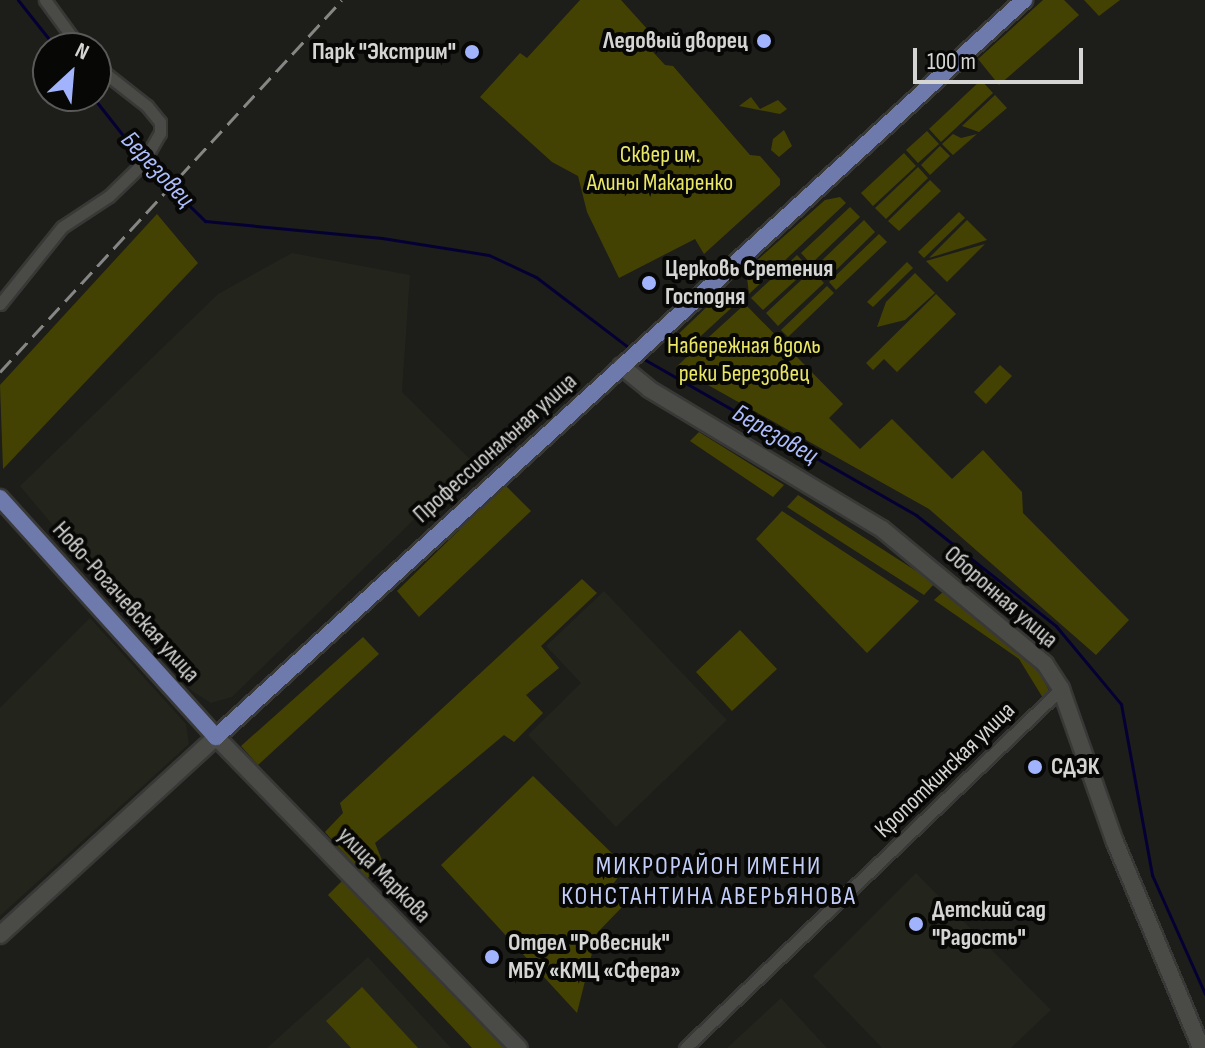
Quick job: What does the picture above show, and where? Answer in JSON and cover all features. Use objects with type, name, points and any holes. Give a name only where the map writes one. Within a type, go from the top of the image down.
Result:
[{"type":"main road","name":"Профессиональная улица","points":[[216,737],[1024,0]]},
{"type":"main road","name":"Ново-Рогачевская улица","points":[[0,498],[216,737]]},
{"type":"street","points":[[45,0],[68,32]]},
{"type":"street","points":[[0,304],[62,227],[109,196],[144,161],[160,122],[112,80]]},
{"type":"street","name":"Оборонная улица","points":[[631,357],[649,389],[882,529],[1025,643],[1061,689],[1115,842],[1201,1048]]},
{"type":"street","name":"Кропоткинская улица","points":[[685,1048],[1061,689]]},
{"type":"street","name":"Профессиональная улица","points":[[0,935],[216,737]]},
{"type":"street","name":"улица Маркова","points":[[216,737],[518,1048]]},
{"type":"shaded area","points":[[292,253],[410,275],[402,392],[473,462],[232,697],[211,703],[192,691],[20,486],[218,294]]},
{"type":"shaded area","points":[[604,591],[727,720],[616,827],[528,735],[581,683],[546,646]]},
{"type":"shaded area","points":[[90,618],[186,724],[189,744],[0,916],[0,708]]},
{"type":"shaded area","name":"Детский сад \"Радость\"","points":[[916,873],[1051,1010],[1011,1048],[882,1048],[813,976]]},
{"type":"shaded area","points":[[368,957],[451,1048],[267,1048]]},
{"type":"shaded area","points":[[781,998],[827,1048],[727,1048]]},
{"type":"green space","name":"Сквер им. Алины Макаренко","points":[[580,0],[621,0],[649,31],[642,40],[665,65],[673,66],[750,155],[760,156],[780,179],[780,185],[704,254],[695,239],[619,278],[587,212],[578,176],[552,162],[480,97],[520,53],[527,58]]},
{"type":"green space","points":[[1043,0],[1064,0],[1079,15],[999,85],[978,59]]},
{"type":"green space","points":[[1084,0],[1120,0],[1099,16]]},
{"type":"green space","points":[[981,80],[993,93],[941,142],[929,129]]},
{"type":"green space","points":[[995,95],[1007,108],[979,132],[962,126]]},
{"type":"green space","points":[[751,97],[760,109],[778,100],[787,109],[780,114],[739,106]]},
{"type":"green space","points":[[784,130],[792,146],[779,157],[771,150],[773,139]]},
{"type":"green space","points":[[927,131],[939,144],[918,163],[906,150]]},
{"type":"green space","points":[[953,134],[961,138],[977,134],[953,155],[942,144]]},
{"type":"green space","points":[[940,146],[950,156],[930,175],[921,165]]},
{"type":"green space","points":[[904,153],[916,166],[873,206],[861,193]]},
{"type":"green space","points":[[918,167],[928,178],[886,219],[875,208]]},
{"type":"green space","points":[[930,180],[941,191],[899,231],[888,221]]},
{"type":"green space","points":[[840,197],[846,203],[749,294],[746,270],[825,200]]},
{"type":"green space","points":[[850,207],[860,217],[811,264],[801,253]]},
{"type":"green space","points":[[959,212],[965,218],[924,258],[918,252]]},
{"type":"green space","points":[[157,214],[198,263],[3,469],[0,385]]},
{"type":"green space","points":[[864,220],[875,232],[826,280],[814,268]]},
{"type":"green space","points":[[967,220],[987,240],[929,258]]},
{"type":"green space","points":[[879,234],[887,242],[836,290],[829,282]]},
{"type":"green space","points":[[985,244],[947,282],[926,261]]},
{"type":"green space","points":[[797,255],[809,268],[763,310],[751,298]]},
{"type":"green space","points":[[907,262],[913,268],[873,307],[867,302]]},
{"type":"green space","points":[[812,270],[824,283],[778,326],[766,313]]},
{"type":"green space","points":[[915,273],[935,293],[905,320],[877,327],[886,302]]},
{"type":"green space","points":[[827,286],[834,293],[788,337],[781,330]]},
{"type":"green space","points":[[936,294],[956,314],[897,372],[884,359],[873,370],[866,363]]},
{"type":"green space","points":[[734,295],[740,300],[678,357],[665,347],[716,298]]},
{"type":"green space","name":"Набережная вдоль реки Березовец","points":[[745,304],[843,404],[829,418],[860,449],[892,419],[952,479],[983,450],[1022,492],[1023,513],[1129,620],[1096,655],[929,509],[676,367]]},
{"type":"green space","points":[[1000,365],[1012,376],[986,404],[974,392]]},
{"type":"green space","points":[[699,432],[784,485],[773,497],[690,441]]},
{"type":"green space","points":[[505,485],[531,511],[419,617],[397,591]]},
{"type":"green space","points":[[798,495],[935,583],[924,595],[787,507]]},
{"type":"green space","points":[[782,511],[919,601],[867,653],[756,539]]},
{"type":"green space","points":[[582,579],[597,593],[541,646],[559,668],[526,695],[543,713],[514,742],[504,735],[375,843],[382,860],[367,879],[325,832],[343,813],[340,803]]},
{"type":"green space","points":[[945,590],[1026,649],[1051,694],[1043,698],[1019,659],[934,600]]},
{"type":"green space","points":[[740,630],[777,669],[732,711],[696,672]]},
{"type":"green space","points":[[363,637],[379,654],[258,765],[241,746]]},
{"type":"green space","points":[[533,776],[626,867],[610,888],[624,905],[597,933],[577,1013],[441,865]]},
{"type":"green space","points":[[346,877],[507,1048],[472,1048],[328,895]]},
{"type":"green space","points":[[362,987],[418,1048],[351,1048],[326,1021]]},
{"type":"waterway","name":"Березовец","points":[[18,0],[43,32]]},
{"type":"waterway","name":"Березовец","points":[[105,112],[140,157]]},
{"type":"waterway","name":"Березовец","points":[[146,163],[205,221],[382,238],[489,255],[536,277],[633,351]]},
{"type":"waterway","name":"Березовец","points":[[642,358],[916,515],[1056,626],[1121,704],[1152,875],[1205,994]]},
{"type":"railway","points":[[0,372],[342,0]]},
{"type":"place","name":"Ледовый дворец","points":[[764,41]]},
{"type":"place","name":"Парк \"Экстрим\"","points":[[472,52]]},
{"type":"place","name":"Церковь Сретения Господня","points":[[649,283]]},
{"type":"place","name":"СДЭК","points":[[1035,767]]},
{"type":"place","name":"Детский сад \"Радость\"","points":[[916,924]]},
{"type":"place","name":"Отдел \"Ровесник\" МБУ «КМЦ «Сфера»","points":[[492,957]]},
{"type":"district","name":"МИКРОРАЙОН ИМЕНИ КОНСТАНТИНА АВЕРЬЯНОВА","points":[[709,882]]}]
